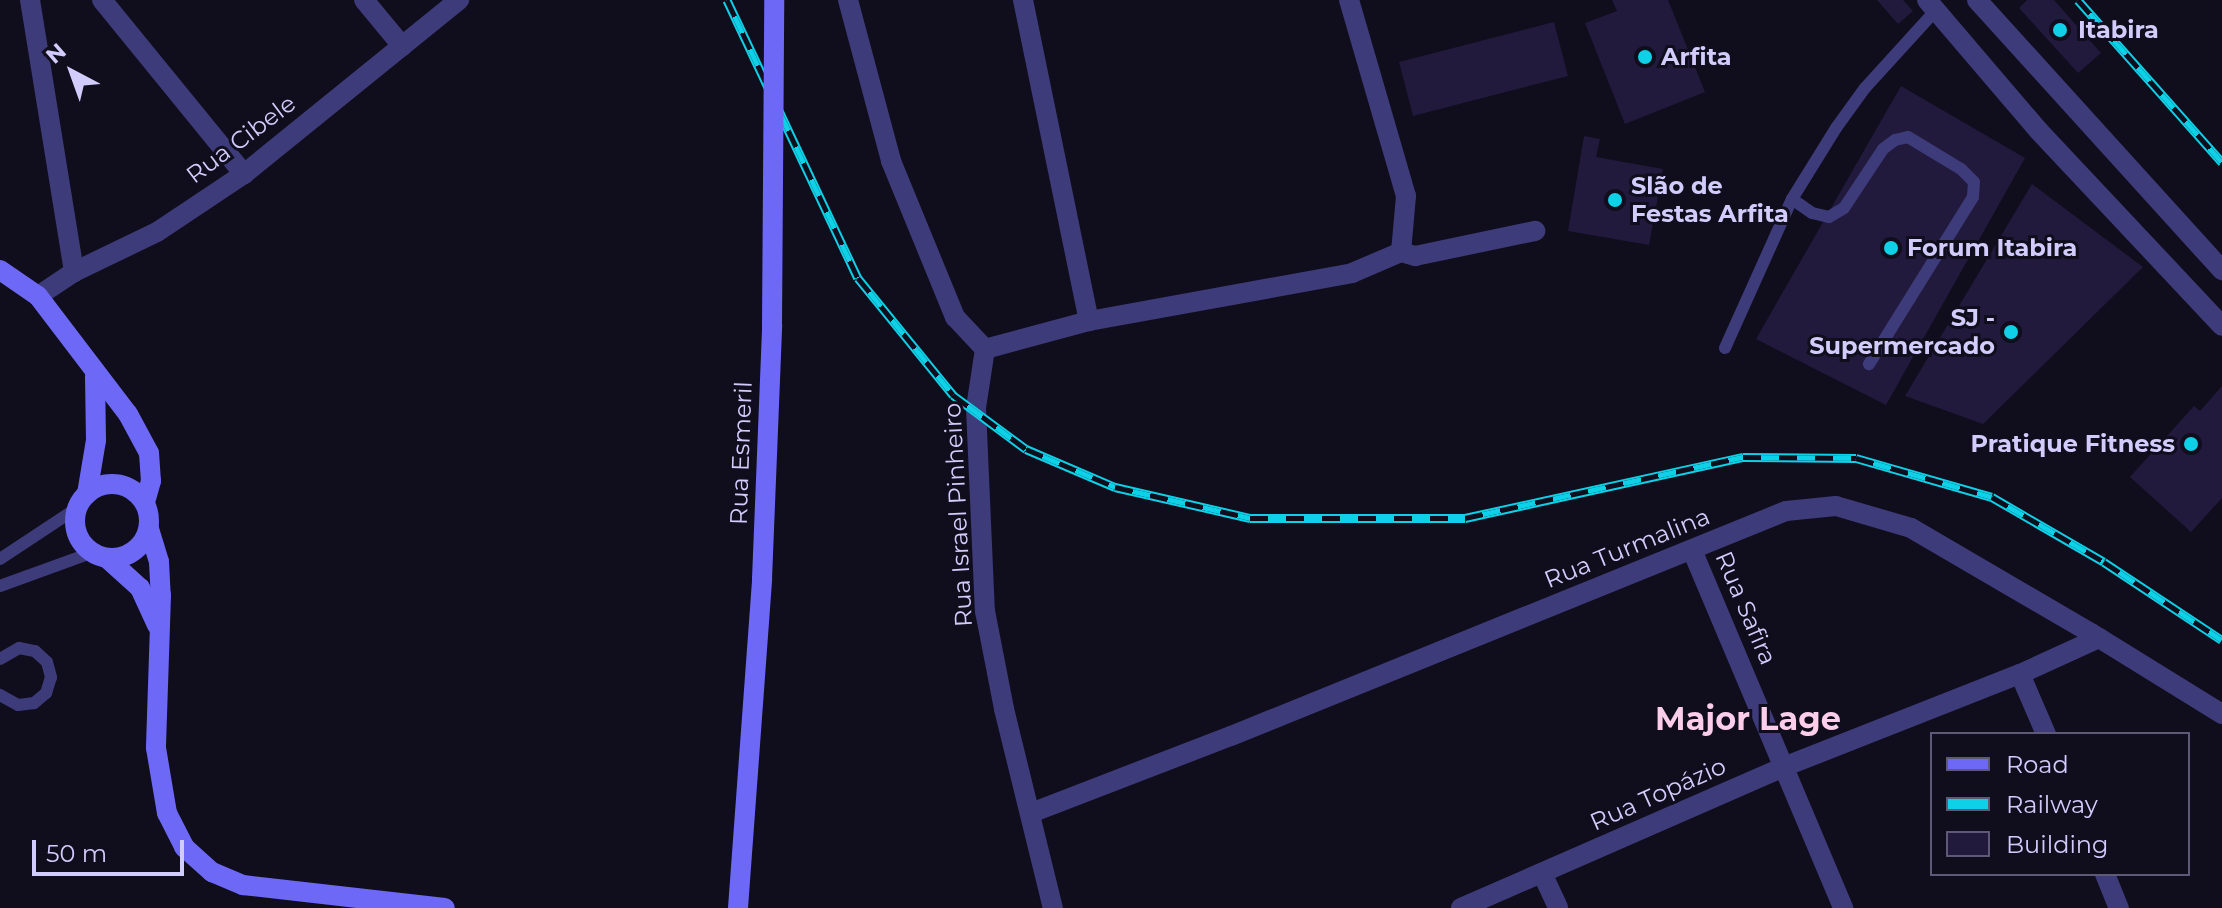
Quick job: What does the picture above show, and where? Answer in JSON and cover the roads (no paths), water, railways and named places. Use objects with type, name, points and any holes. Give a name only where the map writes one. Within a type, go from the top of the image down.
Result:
[{"type":"main road","name":"Rua Esmeril","points":[[738,908],[762,579],[772,325],[774,0]]},
{"type":"main road","points":[[0,270],[38,296],[95,376],[128,414],[149,453],[151,481],[145,502],[159,562],[156,748],[167,813],[184,847],[212,872],[243,885],[445,908]]},
{"type":"main road","points":[[95,376],[96,440],[75,524],[80,540],[140,588],[158,629]]},
{"type":"main road","points":[[82,501],[101,485],[118,484],[134,490],[145,502]]},
{"type":"main road","points":[[100,556],[126,556],[141,545],[149,529]]},
{"type":"street","points":[[30,0],[74,272]]},
{"type":"street","points":[[102,0],[244,174]]},
{"type":"street","points":[[364,0],[402,46]]},
{"type":"street","name":"Rua Cibele","points":[[38,296],[74,272],[157,232],[244,174],[459,0]]},
{"type":"street","points":[[848,0],[891,161],[955,317],[985,349],[1089,321],[1352,273],[1401,252],[1415,256],[1535,231]]},
{"type":"street","points":[[1023,0],[1089,321]]},
{"type":"street","points":[[1349,0],[1406,196],[1401,252]]},
{"type":"street","points":[[1977,0],[2222,270]]},
{"type":"street","points":[[1932,5],[2039,131],[2222,326]]},
{"type":"street","name":"Rua Israel Pinheiro","points":[[985,349],[976,408],[985,611],[1004,709],[1053,908]]},
{"type":"street","name":"Rua Turmalina","points":[[1031,813],[1231,736],[1786,511],[1836,506],[1911,528],[2095,635],[2222,714]]},
{"type":"street","name":"Rua Safira","points":[[1692,550],[1786,766],[1843,908]]},
{"type":"street","name":"Rua Topázio","points":[[1461,908],[1786,766],[2020,674],[2095,635]]},
{"type":"street","points":[[2020,674],[2045,732]]},
{"type":"street","points":[[1542,873],[1558,908]]},
{"type":"street","points":[[2106,876],[2119,908]]},
{"type":"lane","points":[[1725,348],[1792,199],[1865,88],[1932,5]]},
{"type":"lane","points":[[1792,199],[1812,213],[1829,217],[1837,213],[1844,208],[1883,149],[1895,140],[1908,137],[1961,169],[1974,182],[1973,197],[1869,364]]},
{"type":"lane","points":[[0,559],[82,501]]},
{"type":"lane","points":[[0,586],[100,556]]},
{"type":"lane","points":[[0,659],[19,648],[35,651],[47,662],[51,677],[46,693],[34,703],[18,705],[0,695]]},
{"type":"railway","points":[[727,0],[858,278],[953,395],[1026,449],[1115,487],[1250,518],[1465,518],[1743,457],[1856,458],[1992,497],[2104,562],[2222,640]]},
{"type":"railway","points":[[2078,0],[2222,162]]},
{"type":"place","name":"Itabira","points":[[2060,30]]},
{"type":"place","name":"Arfita","points":[[1645,57]]},
{"type":"place","name":"Slão de Festas Arfita","points":[[1615,200]]},
{"type":"place","name":"Forum Itabira","points":[[1891,248]]},
{"type":"place","name":"SJ - Supermercado","points":[[2011,332]]},
{"type":"place","name":"Pratique Fitness","points":[[2191,444]]},
{"type":"district","name":"Major Lage","points":[[1748,719]]}]
